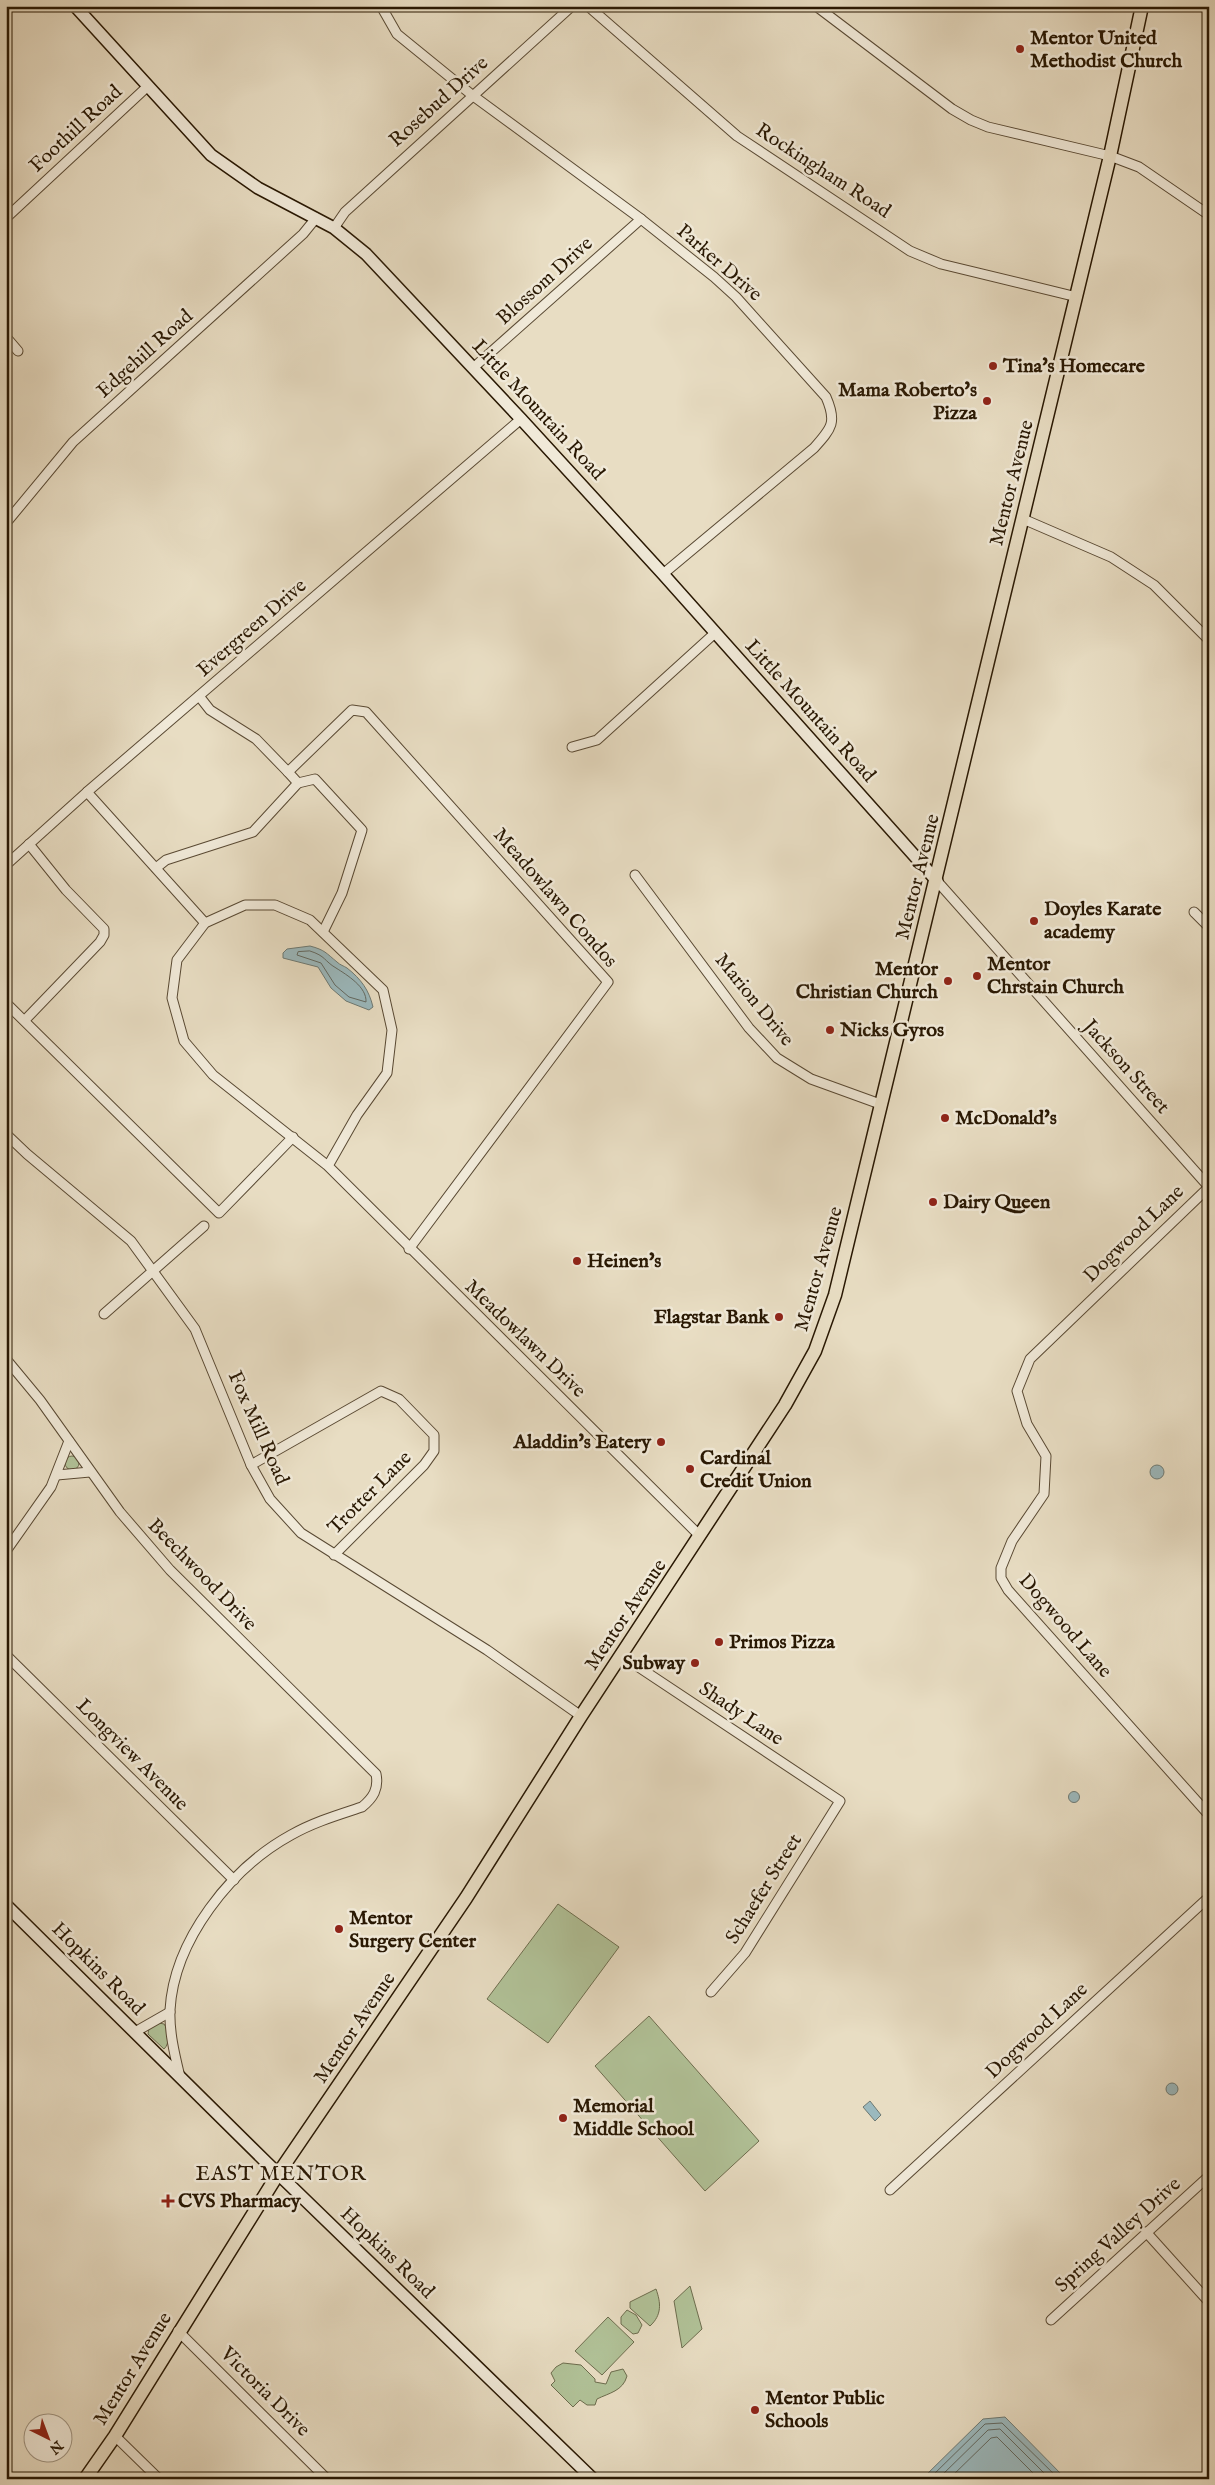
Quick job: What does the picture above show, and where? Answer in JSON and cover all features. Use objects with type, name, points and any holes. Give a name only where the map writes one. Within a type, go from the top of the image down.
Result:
[{"type":"main road","name":"Mentor Avenue","points":[[85,2479],[115,2436],[178,2331],[278,2174],[466,1898],[581,1716],[798,1384],[815,1350],[835,1295],[880,1104],[937,882],[1110,156],[1142,6]]},
{"type":"street","name":"Little Mountain Road","points":[[76,6],[211,155],[258,188],[334,228],[366,254],[474,368],[663,574],[937,882]]},
{"type":"street","name":"Parker Drive","points":[[381,6],[397,34],[472,95],[641,219],[736,296],[826,397],[832,412],[829,432],[814,448],[663,574]]},
{"type":"street","name":"Rosebud Drive","points":[[334,228],[345,212],[572,6]]},
{"type":"street","name":"Rockingham Road","points":[[588,6],[737,136],[910,251],[941,264],[1077,297]]},
{"type":"street","points":[[816,6],[952,109],[971,120],[998,129],[1110,156],[1139,168],[1209,215]]},
{"type":"street","name":"Foothill Road","points":[[6,218],[148,86]]},
{"type":"street","name":"Edgehill Road","points":[[6,523],[73,442],[303,234],[316,218]]},
{"type":"street","name":"Blossom Drive","points":[[474,368],[641,219]]},
{"type":"street","points":[[6,337],[18,351]]},
{"type":"street","name":"Evergreen Drive","points":[[6,865],[87,792],[521,419]]},
{"type":"street","points":[[1023,519],[1111,557],[1154,585],[1209,640]]},
{"type":"street","points":[[572,748],[597,740],[715,632]]},
{"type":"street","points":[[199,696],[210,710],[256,739],[298,783]]},
{"type":"street","name":"Meadowlawn Condos","points":[[288,772],[352,710],[366,712],[608,982],[409,1248]]},
{"type":"street","points":[[156,868],[166,860],[253,832],[298,783],[315,779],[362,830],[342,893],[323,932]]},
{"type":"street","points":[[87,792],[205,923]]},
{"type":"street","points":[[25,1020],[100,942],[104,935],[104,930],[98,922],[66,890],[29,844]]},
{"type":"street","name":"Marion Drive","points":[[635,874],[749,1028],[777,1058],[812,1080],[880,1104]]},
{"type":"street","name":"Jackson Street","points":[[937,882],[1209,1187]]},
{"type":"street","name":"Meadowlawn Drive","points":[[328,1166],[358,1114],[387,1073],[392,1030],[384,990],[310,920],[275,905],[244,905],[205,923],[177,960],[172,998],[184,1041],[213,1075],[328,1166],[700,1536]]},
{"type":"street","points":[[1194,912],[1209,927]]},
{"type":"street","points":[[6,1003],[219,1213],[293,1137]]},
{"type":"street","name":"Fox Mill Road","points":[[6,1134],[26,1154],[131,1241],[154,1272],[194,1329],[251,1466],[270,1499],[285,1518],[301,1533],[487,1650],[581,1716]]},
{"type":"street","name":"Dogwood Lane","points":[[1209,1187],[1030,1359],[1017,1391],[1027,1424],[1046,1456],[1044,1494],[1012,1541],[1001,1568],[1001,1578],[1008,1590],[1209,1815]]},
{"type":"street","points":[[104,1314],[154,1272],[204,1226]]},
{"type":"street","name":"Beechwood Drive","points":[[6,1358],[40,1400],[90,1472],[135,1531],[192,1594],[373,1769],[378,1782],[375,1792],[362,1807],[309,1826],[289,1836],[234,1880]]},
{"type":"street","name":"Trotter Lane","points":[[251,1466],[381,1391],[399,1399],[434,1435],[434,1451],[424,1465],[334,1555]]},
{"type":"street","points":[[6,1551],[29,1520],[57,1475],[69,1441]]},
{"type":"street","points":[[57,1475],[90,1472]]},
{"type":"street","name":"Longview Avenue","points":[[6,1655],[234,1880]]},
{"type":"street","name":"Shady Lane","points":[[622,1656],[840,1801]]},
{"type":"street","name":"Schaefer Street","points":[[712,1992],[745,1952],[840,1801]]},
{"type":"street","points":[[180,2078],[170,2012],[174,1987],[187,1946],[206,1913],[234,1880]]},
{"type":"street","name":"Dogwood Lane","points":[[890,2190],[1209,1897]]},
{"type":"street","name":"Hopkins Road","points":[[6,1905],[278,2174],[593,2479]]},
{"type":"street","points":[[134,2032],[170,2012]]},
{"type":"street","name":"Spring Valley Drive","points":[[1051,2320],[1209,2176]]},
{"type":"street","points":[[1146,2232],[1209,2302]]},
{"type":"street","name":"Victoria Drive","points":[[178,2331],[327,2479]]},
{"type":"street","points":[[115,2436],[159,2479]]},
{"type":"green space","points":[[72,1456],[77,1458],[79,1463],[77,1468],[72,1470],[67,1468],[65,1463],[67,1458]]},
{"type":"green space","points":[[558,1904],[619,1947],[548,2043],[487,1999]]},
{"type":"green space","points":[[649,2016],[759,2141],[705,2191],[595,2066]]},
{"type":"green space","points":[[159,2023],[164,2024],[168,2033],[167,2044],[164,2049],[148,2034],[149,2028]]},
{"type":"green space","points":[[690,2286],[702,2329],[682,2348],[674,2301]]},
{"type":"green space","points":[[656,2289],[659,2309],[657,2318],[650,2326],[630,2308],[630,2302]]},
{"type":"green space","points":[[627,2310],[636,2315],[642,2325],[638,2333],[633,2334],[621,2324],[621,2317]]},
{"type":"green space","points":[[608,2317],[634,2342],[602,2375],[575,2351]]},
{"type":"green space","points":[[563,2363],[581,2365],[595,2379],[595,2382],[606,2384],[611,2372],[623,2369],[627,2376],[619,2388],[597,2399],[595,2405],[587,2405],[580,2400],[573,2407],[551,2385],[555,2381],[551,2373]]},
{"type":"water","points":[[310,946],[325,952],[356,976],[367,990],[373,1007],[369,1010],[346,1001],[331,988],[318,967],[283,958],[283,953],[287,949]]},
{"type":"water","points":[[1157,1465],[1162,1467],[1164,1472],[1162,1477],[1157,1479],[1152,1477],[1150,1472],[1152,1467]]},
{"type":"water","points":[[1074,1791],[1080,1797],[1074,1803],[1068,1797]]},
{"type":"water","points":[[1174,2083],[1177,2084],[1177,2094],[1170,2095],[1167,2094],[1166,2087],[1167,2084]]},
{"type":"water","points":[[870,2101],[881,2115],[875,2121],[863,2107]]},
{"type":"water","points":[[1005,2417],[1066,2479],[922,2479],[983,2419]]},
{"type":"place","name":"Mentor United Methodist Church","points":[[1020,49]]},
{"type":"place","name":"Tina's Homecare","points":[[993,366]]},
{"type":"place","name":"Mama Roberto's Pizza","points":[[987,401]]},
{"type":"place","name":"Doyles Karate academy","points":[[1034,921]]},
{"type":"place","name":"Mentor Chrstain Church","points":[[977,976]]},
{"type":"place","name":"Mentor Christian Church","points":[[948,981]]},
{"type":"place","name":"Nicks Gyros","points":[[830,1030]]},
{"type":"place","name":"McDonald's","points":[[945,1118]]},
{"type":"place","name":"Dairy Queen","points":[[933,1202]]},
{"type":"place","name":"Heinen's","points":[[577,1261]]},
{"type":"place","name":"Flagstar Bank","points":[[779,1317]]},
{"type":"place","name":"Aladdin's Eatery","points":[[661,1442]]},
{"type":"place","name":"Cardinal Credit Union","points":[[690,1469]]},
{"type":"place","name":"Primos Pizza","points":[[719,1642]]},
{"type":"place","name":"Subway","points":[[695,1663]]},
{"type":"place","name":"Mentor Surgery Center","points":[[339,1929]]},
{"type":"place","name":"Memorial Middle School","points":[[563,2118]]},
{"type":"place","name":"CVS Pharmacy","points":[[168,2201]]},
{"type":"place","name":"Mentor Public Schools","points":[[755,2410]]},
{"type":"district","name":"EAST MENTOR","points":[[281,2174]]}]
